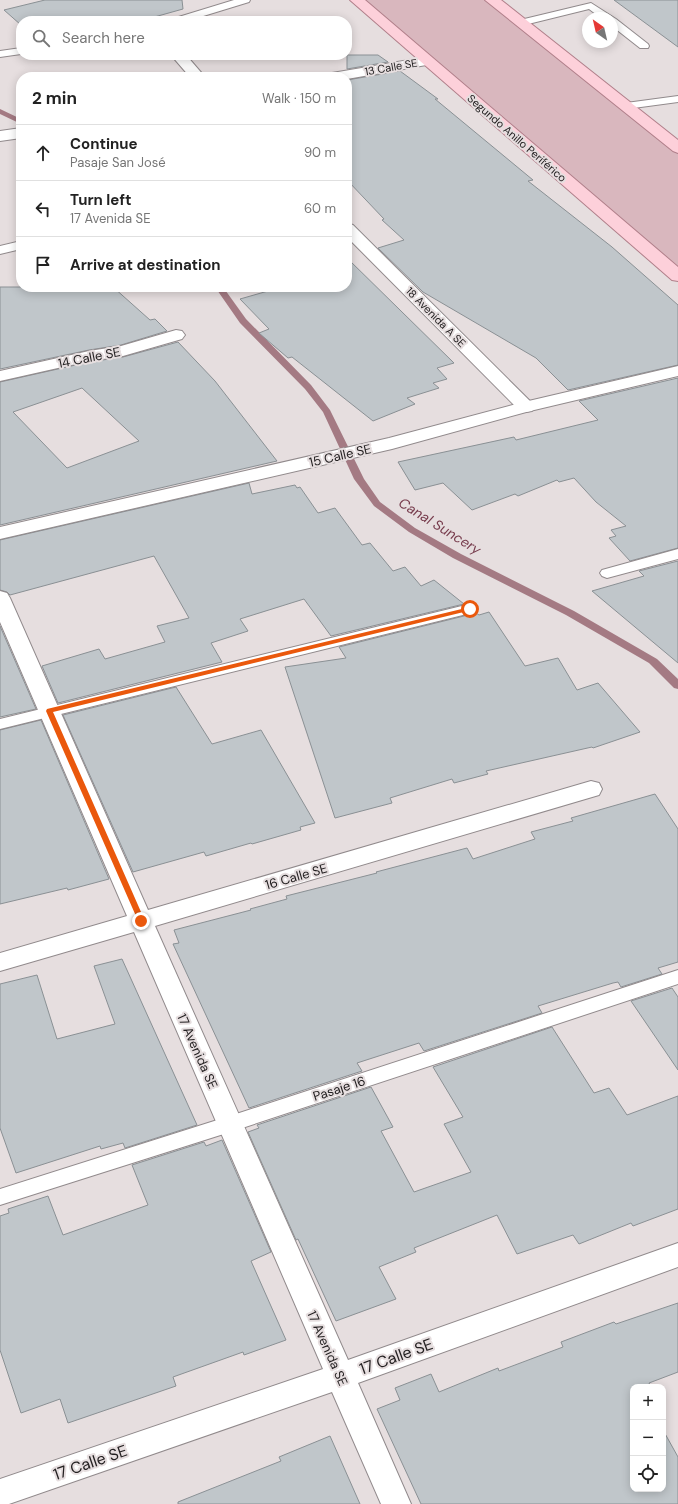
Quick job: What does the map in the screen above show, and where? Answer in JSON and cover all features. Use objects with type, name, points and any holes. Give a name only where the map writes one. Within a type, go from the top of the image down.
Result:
[{"type":"main road","name":"Segundo Anillo Periférico","points":[[357,0],[678,276]]},
{"type":"main road","points":[[492,0],[678,148]]},
{"type":"street","points":[[183,60],[193,72]]},
{"type":"street","name":"13 Calle SE","points":[[352,74],[427,61]]},
{"type":"street","name":"18 Avenida A SE","points":[[352,233],[526,407]]},
{"type":"street","name":"14 Calle SE","points":[[0,376],[89,356],[123,351],[176,335]]},
{"type":"street","name":"15 Calle SE","points":[[0,533],[314,462],[526,407],[678,371]]},
{"type":"street","name":"17 Avenida SE","points":[[0,598],[396,1504]]},
{"type":"street","name":"16 Calle SE","points":[[0,962],[591,789]]},
{"type":"street","name":"17 Calle SE","points":[[0,1493],[340,1376],[678,1255]]},
{"type":"lane","points":[[192,16],[245,0]]},
{"type":"lane","points":[[520,23],[587,3],[600,12]]},
{"type":"lane","points":[[618,26],[644,46]]},
{"type":"lane","points":[[0,54],[16,52]]},
{"type":"lane","points":[[626,106],[678,99]]},
{"type":"lane","points":[[0,250],[16,247]]},
{"type":"lane","points":[[607,573],[678,554]]},
{"type":"lane","points":[[0,724],[470,609]]},
{"type":"lane","name":"Pasaje 16","points":[[0,1197],[230,1124],[678,977]]},
{"type":"shaded area","points":[[360,0],[491,0],[678,148],[678,276]]},
{"type":"building","points":[[45,0],[182,0],[183,9],[158,16],[16,16],[16,21],[4,10]]},
{"type":"building","points":[[614,0],[678,0],[678,47]]},
{"type":"building","points":[[352,55],[378,55],[388,62],[347,69],[347,60],[352,60]]},
{"type":"building","points":[[400,71],[438,99],[435,99],[533,180],[528,181],[612,247],[678,305],[678,365],[568,390],[536,358],[423,292],[378,248],[404,240],[382,220],[384,219],[352,185],[352,79]]},
{"type":"building","points":[[352,263],[454,363],[437,368],[447,379],[433,383],[439,388],[407,398],[415,404],[373,421],[292,357],[288,358],[259,333],[269,329],[240,299],[264,292],[352,292]]},
{"type":"building","points":[[0,287],[16,287],[16,292],[119,292],[150,320],[155,319],[167,331],[121,345],[89,350],[0,369]]},
{"type":"building","points":[[178,342],[215,381],[277,461],[0,525],[0,382],[89,362],[123,357]],"holes":[[[82,388],[139,441],[67,468],[13,412]]]},
{"type":"building","points":[[678,378],[678,548],[630,561],[609,538],[616,536],[611,530],[626,526],[596,502],[574,478],[559,482],[557,480],[518,496],[515,494],[472,510],[443,483],[415,490],[398,462],[514,437],[516,440],[598,420],[579,401]]},
{"type":"building","points":[[249,483],[252,494],[295,485],[297,488],[300,487],[318,513],[335,508],[362,545],[370,543],[393,571],[405,567],[421,586],[434,580],[464,604],[331,636],[304,599],[240,619],[248,631],[211,643],[222,662],[58,703],[42,666],[99,649],[105,659],[165,642],[157,626],[189,618],[154,556],[10,595],[7,592],[0,590],[0,540]]},
{"type":"building","points":[[678,561],[678,663],[592,591],[644,576],[639,571]]},
{"type":"building","points":[[489,612],[525,666],[558,658],[577,690],[598,683],[640,732],[593,748],[486,771],[488,774],[454,783],[452,779],[390,798],[392,803],[335,818],[285,667],[346,658],[339,647],[476,613],[479,615]]},
{"type":"building","points":[[0,626],[36,709],[0,717]]},
{"type":"building","points":[[176,687],[212,744],[261,730],[315,823],[300,827],[301,830],[252,844],[251,843],[206,856],[204,852],[133,872],[63,715]]},
{"type":"building","points":[[41,720],[109,879],[68,890],[67,888],[0,904],[0,730]]},
{"type":"building","points":[[655,794],[678,829],[678,962],[658,968],[662,974],[621,987],[618,982],[613,983],[538,1006],[542,1013],[424,1051],[419,1043],[357,1063],[362,1071],[249,1108],[173,944],[179,943],[174,930],[251,910],[250,909],[287,899],[286,896],[467,848],[473,859],[535,839],[531,832],[573,821],[571,818]]},
{"type":"building","points":[[122,959],[197,1125],[125,1148],[123,1143],[101,1149],[100,1146],[16,1173],[0,1128],[0,984],[37,975],[57,1039],[115,1024],[94,966]]},
{"type":"building","points":[[672,988],[678,997],[678,1070],[631,1001]]},
{"type":"building","points":[[552,1027],[594,1093],[609,1088],[627,1115],[678,1096],[678,1209],[633,1226],[631,1223],[579,1244],[573,1235],[517,1254],[497,1215],[414,1248],[416,1252],[379,1267],[396,1299],[336,1321],[298,1239],[296,1240],[248,1132],[259,1128],[257,1125],[371,1087],[393,1127],[381,1131],[414,1192],[471,1172],[444,1124],[463,1117],[433,1067]]},
{"type":"building","points":[[222,1140],[271,1252],[251,1261],[286,1340],[244,1355],[243,1352],[173,1377],[176,1386],[68,1423],[60,1399],[21,1413],[0,1350],[0,1216],[9,1213],[8,1209],[48,1196],[63,1235],[148,1205],[132,1165],[204,1142],[206,1146]]},
{"type":"building","points":[[678,1303],[678,1372],[650,1384],[630,1384],[630,1492],[666,1492],[666,1435],[678,1457],[678,1504],[421,1504],[377,1409],[400,1400],[395,1388],[431,1374],[439,1392],[498,1368],[499,1371],[563,1347],[561,1342],[614,1322],[616,1324]]},
{"type":"building","points":[[330,1436],[360,1504],[178,1504],[178,1502],[281,1461],[279,1457]]},
{"type":"waterway","name":"Canal Suncery","points":[[0,111],[16,119]]},
{"type":"waterway","name":"Canal Suncery","points":[[223,292],[243,321],[308,387],[327,412],[359,479],[377,504],[412,530],[457,556],[570,613],[653,661],[678,685]]},
{"type":"route","points":[[141,921],[49,711],[470,609]]}]
